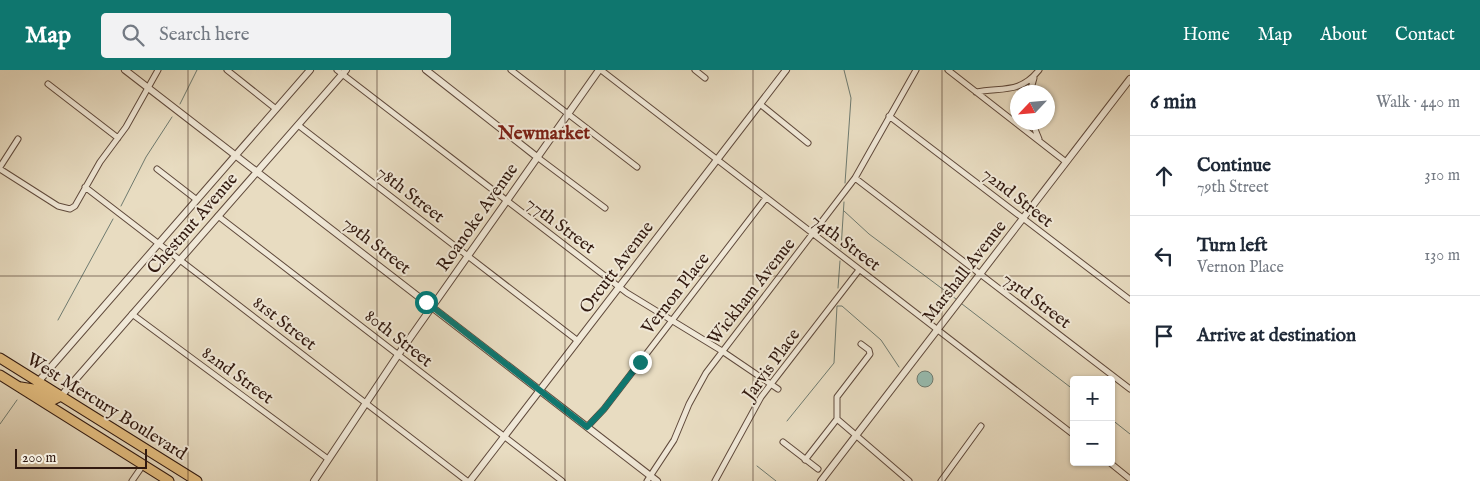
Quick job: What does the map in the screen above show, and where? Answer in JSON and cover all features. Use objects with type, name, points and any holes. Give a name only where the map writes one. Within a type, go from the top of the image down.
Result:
[{"type":"highway","name":"West Mercury Boulevard","points":[[0,358],[196,481]]},
{"type":"highway","name":"West Mercury Boulevard","points":[[0,375],[169,481]]},
{"type":"highway","points":[[18,387],[33,388],[53,400],[61,396]]},
{"type":"highway","points":[[58,412],[63,406],[81,416],[101,422]]},
{"type":"street","name":"79th Street","points":[[125,70],[540,390],[649,478],[657,481]]},
{"type":"street","points":[[18,139],[0,168],[64,210],[70,209],[75,206],[100,162],[118,138],[158,70]]},
{"type":"street","points":[[227,70],[276,109]]},
{"type":"street","name":"Chestnut Avenue","points":[[38,382],[158,242],[310,70]]},
{"type":"street","points":[[426,70],[604,208]]},
{"type":"street","points":[[511,70],[637,167]]},
{"type":"street","name":"Roanoke Avenue","points":[[314,481],[398,355],[600,70]]},
{"type":"street","name":"74th Street","points":[[600,70],[1070,432]]},
{"type":"street","points":[[695,70],[705,78]]},
{"type":"street","name":"Orcutt Avenue","points":[[468,481],[620,288],[786,70]]},
{"type":"street","name":"Wickham Avenue","points":[[649,478],[674,440],[697,388],[722,351],[855,178],[916,70]]},
{"type":"street","points":[[948,70],[1066,162]]},
{"type":"street","name":"Chestnut Avenue","points":[[61,396],[298,125],[341,71]]},
{"type":"street","name":"77th Street","points":[[341,71],[620,288],[778,388]]},
{"type":"street","points":[[976,92],[1010,89],[1026,83],[1037,72]]},
{"type":"street","points":[[1032,85],[1037,72]]},
{"type":"street","name":"Marshall Avenue","points":[[821,481],[1130,79]]},
{"type":"street","points":[[48,84],[118,138]]},
{"type":"street","points":[[760,104],[808,143]]},
{"type":"street","name":"72nd Street","points":[[889,116],[1130,300]]},
{"type":"street","name":"78th Street","points":[[298,125],[578,341]]},
{"type":"street","points":[[1036,130],[1042,143]]},
{"type":"street","points":[[157,168],[196,200]]},
{"type":"street","name":"73rd Street","points":[[855,178],[1130,389]]},
{"type":"street","name":"81st Street","points":[[85,187],[468,481]]},
{"type":"street","name":"Vernon Place","points":[[587,427],[604,409],[766,198]]},
{"type":"street","name":"80th Street","points":[[218,216],[562,481]]},
{"type":"street","name":"Jarvis Place","points":[[715,481],[761,397],[860,270]]},
{"type":"street","name":"82nd Street","points":[[132,314],[328,458]]},
{"type":"street","points":[[805,460],[837,419],[837,397],[870,354],[869,350],[861,344]]},
{"type":"street","points":[[837,419],[909,481]]},
{"type":"street","points":[[941,481],[981,426]]},
{"type":"street","points":[[783,442],[818,469]]},
{"type":"street","points":[[132,481],[143,465]]},
{"type":"street","points":[[1114,466],[1130,479]]},
{"type":"water","points":[[925,371],[933,379],[925,387],[917,379]]},
{"type":"waterway","points":[[180,104],[197,70]]},
{"type":"waterway","points":[[844,70],[851,98],[845,183]]},
{"type":"waterway","points":[[121,206],[146,157],[172,117]]},
{"type":"waterway","points":[[841,249],[844,202]]},
{"type":"waterway","points":[[844,211],[869,234],[956,299]]},
{"type":"waterway","points":[[58,320],[113,219]]},
{"type":"waterway","points":[[838,288],[840,261]]},
{"type":"waterway","points":[[962,304],[1070,387]]},
{"type":"waterway","points":[[787,421],[834,363],[837,306],[842,306],[881,340],[899,367]]},
{"type":"waterway","points":[[0,424],[17,400]]},
{"type":"waterway","points":[[1114,421],[1130,434]]},
{"type":"waterway","points":[[757,466],[776,481]]},
{"type":"district","name":"Newmarket","points":[[544,132]]},
{"type":"route","points":[[426,302],[587,427],[598,417],[640,362]]}]
